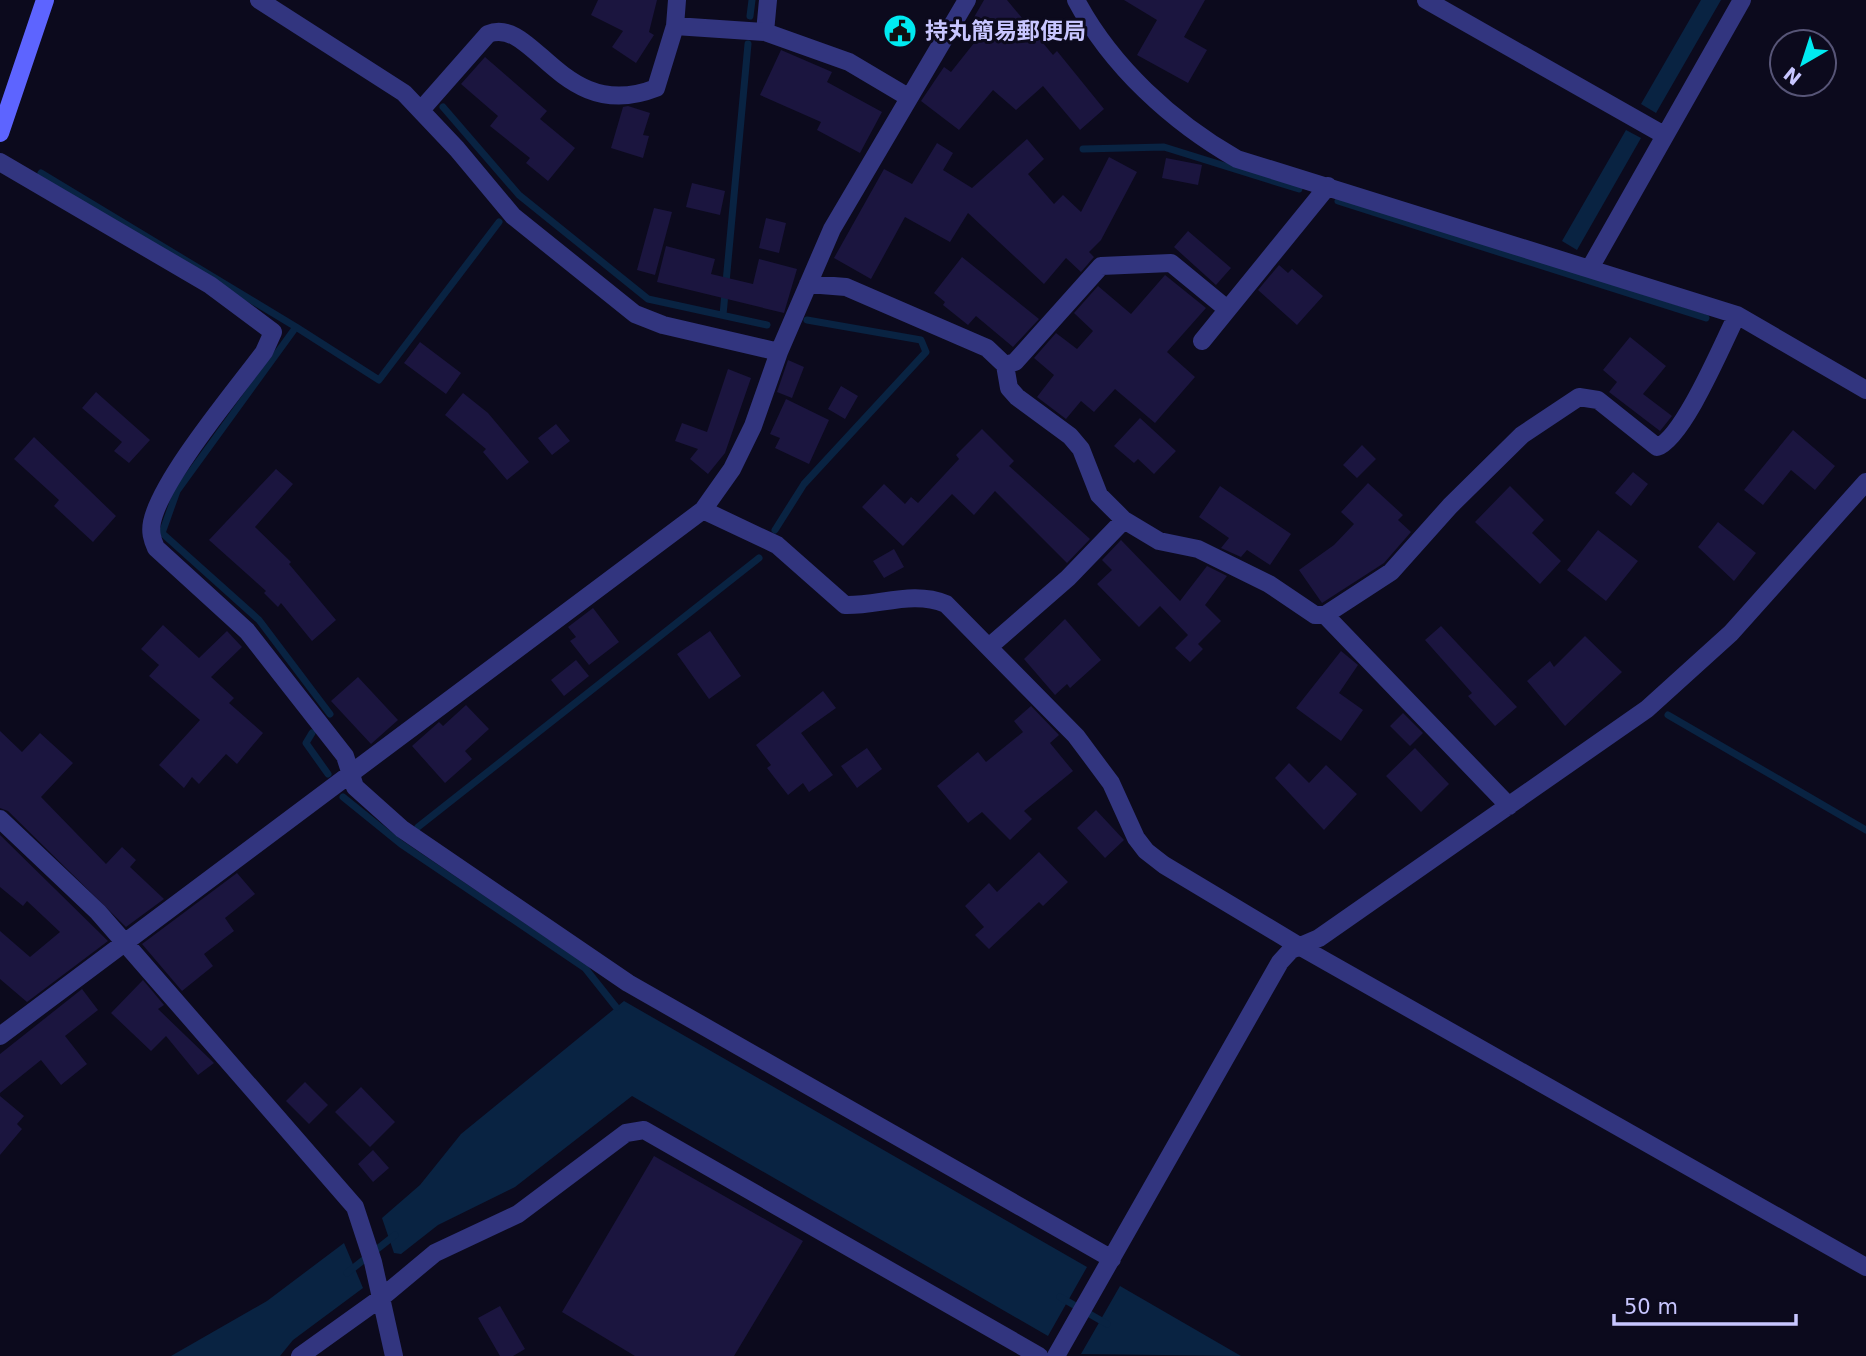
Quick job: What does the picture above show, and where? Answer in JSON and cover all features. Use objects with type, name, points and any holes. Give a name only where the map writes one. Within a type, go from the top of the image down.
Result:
[{"type":"main road","points":[[0,133],[45,0]]},
{"type":"street","points":[[259,0],[404,93],[513,216],[635,314],[663,326],[779,352]]},
{"type":"street","points":[[421,110],[488,34],[499,30],[517,35],[568,81],[590,93],[614,96],[644,93],[656,88],[675,26],[677,0]]},
{"type":"street","points":[[765,32],[768,0]]},
{"type":"street","points":[[0,1036],[703,510],[737,458],[832,229],[967,0]]},
{"type":"street","points":[[1076,0],[1092,30],[1159,104],[1209,143],[1237,159],[1737,315],[1866,390]]},
{"type":"street","points":[[1426,0],[1664,135]]},
{"type":"street","points":[[1590,268],[1742,0]]},
{"type":"street","points":[[675,26],[765,32],[849,62],[908,97]]},
{"type":"street","points":[[0,162],[210,285],[260,319],[273,332],[264,352],[170,482],[152,520],[150,535],[156,548],[247,631],[345,756],[355,787],[402,829],[628,983],[1112,1259]]},
{"type":"street","points":[[1202,341],[1328,186]]},
{"type":"street","points":[[1005,365],[1015,362],[1101,266],[1171,263],[1227,309]]},
{"type":"street","points":[[808,284],[846,287],[987,348],[1005,365],[1009,388],[1081,449],[1099,495],[1124,520],[1159,541],[1198,549],[1269,584],[1315,615],[1325,615],[1391,572],[1450,506],[1522,435],[1580,397],[1598,400],[1657,447],[1667,444],[1688,413],[1737,315]]},
{"type":"street","points":[[1056,1356],[1280,962],[1299,946],[1319,938],[1647,709],[1731,634],[1866,482]]},
{"type":"street","points":[[703,510],[778,545],[845,605],[931,598],[946,604],[990,646],[1012,673],[1044,700],[1076,736],[1111,783],[1136,838],[1146,851],[1299,946],[1866,1267]]},
{"type":"street","points":[[990,646],[1068,578],[1124,520]]},
{"type":"street","points":[[1325,615],[1509,806]]},
{"type":"street","points":[[0,819],[98,912],[355,1207],[371,1254],[394,1356]]},
{"type":"street","points":[[300,1356],[381,1298],[435,1253],[519,1214],[626,1133],[644,1130],[1039,1356]]},
{"type":"water","points":[[1701,0],[1721,0],[1656,113],[1641,104]]},
{"type":"water","points":[[1626,130],[1641,138],[1577,250],[1562,241]]},
{"type":"water","points":[[624,1001],[1087,1267],[1048,1336],[632,1096],[515,1187],[438,1225],[401,1254],[394,1253],[382,1218],[420,1185],[461,1134]]},
{"type":"water","points":[[344,1243],[363,1288],[293,1340],[280,1356],[171,1356],[267,1301]]},
{"type":"water","points":[[1120,1286],[1241,1356],[1081,1354]]},
{"type":"building","points":[[598,0],[657,0],[649,32],[654,35],[636,63],[612,47],[623,31],[591,15]]},
{"type":"building","points":[[984,0],[1007,0],[1053,55],[1057,51],[1104,109],[1080,130],[1043,86],[1016,110],[993,90],[959,130],[921,101],[944,67],[951,72],[982,33],[969,26]]},
{"type":"building","points":[[1124,0],[1205,0],[1184,37],[1207,50],[1188,83],[1137,55],[1157,20]]},
{"type":"building","points":[[894,15],[918,30],[906,47],[883,32]]},
{"type":"building","points":[[781,50],[832,72],[827,82],[882,112],[860,153],[817,130],[821,122],[760,95]]},
{"type":"building","points":[[485,57],[547,111],[540,119],[575,148],[548,181],[526,163],[530,158],[490,126],[498,116],[461,84]]},
{"type":"building","points":[[623,107],[650,113],[643,135],[649,136],[643,158],[611,148]]},
{"type":"building","points":[[1027,139],[1044,159],[1028,174],[1054,204],[1063,195],[1081,212],[1109,157],[1137,172],[1101,240],[1089,252],[1094,257],[1081,272],[1066,258],[1044,284],[968,213],[950,242],[905,217],[871,279],[834,258],[884,169],[912,184],[937,143],[953,153],[943,170],[972,188]]},
{"type":"building","points":[[1166,158],[1202,165],[1198,185],[1162,178]]},
{"type":"building","points":[[692,183],[725,191],[720,215],[686,207]]},
{"type":"building","points":[[654,208],[672,212],[655,275],[637,270]]},
{"type":"building","points":[[766,218],[786,223],[779,253],[759,248]]},
{"type":"building","points":[[1188,231],[1231,268],[1216,285],[1174,247]]},
{"type":"building","points":[[666,246],[715,259],[711,274],[753,284],[759,259],[797,269],[784,313],[657,282]]},
{"type":"building","points":[[962,257],[1039,319],[1013,347],[976,316],[968,325],[943,305],[945,302],[934,293]]},
{"type":"building","points":[[1279,265],[1288,273],[1292,269],[1323,296],[1297,325],[1258,290]]},
{"type":"building","points":[[1165,275],[1206,308],[1167,352],[1195,377],[1155,423],[1115,389],[1094,412],[1081,401],[1066,419],[1037,397],[1054,375],[1034,358],[1056,333],[1077,349],[1093,331],[1074,313],[1098,286],[1131,314]]},
{"type":"building","points":[[1630,337],[1666,366],[1643,394],[1672,416],[1660,431],[1609,392],[1617,382],[1603,370]]},
{"type":"building","points":[[420,342],[461,373],[446,394],[404,363]]},
{"type":"building","points":[[788,360],[804,367],[792,398],[777,392]]},
{"type":"building","points":[[728,369],[751,378],[725,453],[708,474],[690,459],[698,449],[675,441],[682,423],[707,432]]},
{"type":"building","points":[[841,386],[858,396],[845,419],[828,409]]},
{"type":"building","points":[[96,392],[150,440],[129,463],[114,451],[122,442],[82,408]]},
{"type":"building","points":[[463,393],[488,413],[529,462],[507,480],[483,452],[486,449],[445,415]]},
{"type":"building","points":[[786,399],[829,420],[809,464],[775,448],[780,438],[770,434]]},
{"type":"building","points":[[1140,418],[1176,451],[1154,474],[1138,459],[1134,463],[1114,446]]},
{"type":"building","points":[[556,424],[570,441],[552,455],[538,438]]},
{"type":"building","points":[[982,429],[1014,461],[1009,466],[1090,539],[1067,563],[995,491],[974,515],[952,494],[903,546],[862,507],[884,484],[905,504],[911,497],[918,503],[959,459],[956,455]]},
{"type":"building","points":[[1793,430],[1835,466],[1815,490],[1791,470],[1763,505],[1744,490]]},
{"type":"building","points":[[34,437],[116,516],[93,542],[54,506],[59,500],[14,459]]},
{"type":"building","points":[[1362,445],[1376,459],[1357,478],[1343,465]]},
{"type":"building","points":[[276,469],[293,484],[255,527],[291,562],[289,564],[336,620],[312,641],[281,603],[278,607],[264,593],[266,591],[209,540]]},
{"type":"building","points":[[1633,472],[1648,484],[1631,506],[1615,493]]},
{"type":"building","points":[[1368,483],[1403,515],[1398,520],[1411,532],[1384,563],[1322,603],[1299,570],[1334,545],[1354,524],[1341,512]]},
{"type":"building","points":[[1220,486],[1291,534],[1270,565],[1247,550],[1241,557],[1221,548],[1229,538],[1199,517]]},
{"type":"building","points":[[1510,486],[1544,520],[1532,533],[1561,561],[1540,584],[1475,522]]},
{"type":"building","points":[[1718,522],[1756,553],[1734,581],[1698,547]]},
{"type":"building","points":[[1598,530],[1638,561],[1606,601],[1567,570]]},
{"type":"building","points":[[1121,540],[1180,601],[1207,566],[1227,576],[1205,605],[1221,621],[1198,644],[1203,649],[1190,662],[1175,648],[1188,635],[1160,606],[1139,627],[1097,584],[1112,570],[1102,560]]},
{"type":"building","points":[[894,549],[904,567],[884,578],[873,561]]},
{"type":"building","points":[[593,608],[619,642],[589,665],[570,641],[576,637],[568,627]]},
{"type":"building","points":[[1065,619],[1101,660],[1070,688],[1067,684],[1055,695],[1024,659]]},
{"type":"building","points":[[163,625],[199,658],[227,631],[242,647],[211,677],[234,698],[229,703],[263,733],[237,764],[226,754],[199,784],[192,777],[184,788],[159,765],[200,720],[149,676],[159,665],[141,649]]},
{"type":"building","points":[[1441,626],[1517,707],[1495,726],[1468,696],[1472,693],[1425,640]]},
{"type":"building","points":[[710,631],[741,676],[709,699],[677,654]]},
{"type":"building","points":[[1585,636],[1622,672],[1565,726],[1527,681],[1550,661],[1554,667]]},
{"type":"building","points":[[1341,651],[1358,665],[1339,693],[1363,710],[1341,741],[1296,708]]},
{"type":"building","points":[[576,660],[589,676],[564,696],[551,680]]},
{"type":"building","points":[[358,677],[398,720],[371,744],[331,701]]},
{"type":"building","points":[[823,691],[836,708],[801,733],[833,775],[809,792],[803,783],[788,795],[767,768],[771,765],[756,745]]},
{"type":"building","points":[[466,705],[489,729],[465,751],[472,759],[445,783],[412,746],[439,722],[443,726]]},
{"type":"building","points":[[1031,706],[1059,735],[1050,743],[1073,771],[1024,811],[1032,819],[1010,840],[982,812],[968,823],[937,786],[978,752],[986,762],[1023,732],[1014,721]]},
{"type":"building","points":[[1403,713],[1423,733],[1410,746],[1390,726]]},
{"type":"building","points":[[0,731],[22,752],[40,733],[73,763],[41,797],[106,864],[122,847],[136,860],[130,867],[164,899],[126,927],[8,811],[0,808]]},
{"type":"building","points":[[867,748],[882,769],[857,788],[841,766]]},
{"type":"building","points":[[1415,748],[1449,784],[1421,812],[1386,776]]},
{"type":"building","points":[[1289,763],[1309,783],[1326,765],[1357,794],[1324,830],[1275,778]]},
{"type":"building","points":[[1096,810],[1124,840],[1105,858],[1077,828]]},
{"type":"building","points":[[0,835],[108,941],[27,1002],[0,979],[0,931],[30,957],[60,932],[27,901],[23,906],[0,887]]},
{"type":"building","points":[[1039,852],[1068,882],[1043,906],[1039,902],[989,949],[975,935],[984,927],[965,906],[989,883],[997,892]]},
{"type":"building","points":[[237,873],[255,894],[225,918],[234,931],[204,954],[213,966],[182,991],[142,944]]},
{"type":"building","points":[[143,980],[164,1005],[158,1009],[214,1063],[198,1075],[166,1036],[151,1051],[111,1013]]},
{"type":"building","points":[[82,989],[98,1010],[65,1036],[87,1064],[61,1085],[41,1060],[0,1093],[0,1054]]},
{"type":"building","points":[[305,1082],[328,1105],[309,1124],[286,1101]]},
{"type":"building","points":[[361,1087],[395,1122],[370,1147],[335,1112]]},
{"type":"building","points":[[0,1096],[24,1116],[17,1124],[22,1129],[0,1155]]},
{"type":"building","points":[[373,1150],[389,1168],[373,1182],[358,1164]]},
{"type":"building","points":[[654,1156],[803,1241],[734,1356],[635,1356],[562,1312]]},
{"type":"building","points":[[500,1306],[525,1349],[513,1356],[500,1356],[478,1318]]},
{"type":"waterway","points":[[750,16],[752,0]]},
{"type":"waterway","points":[[723,315],[748,44]]},
{"type":"waterway","points":[[443,107],[519,195],[648,299],[767,325]]},
{"type":"waterway","points":[[1083,149],[1164,147],[1299,189]]},
{"type":"waterway","points":[[41,173],[379,380],[499,222]]},
{"type":"waterway","points":[[1338,201],[1706,318]]},
{"type":"waterway","points":[[775,530],[804,484],[926,352],[921,340],[807,320]]},
{"type":"waterway","points":[[296,327],[177,491],[162,533],[259,620],[330,714]]},
{"type":"waterway","points":[[418,827],[759,558]]},
{"type":"waterway","points":[[1668,715],[1866,830]]},
{"type":"waterway","points":[[312,733],[306,743],[328,774]]},
{"type":"waterway","points":[[343,797],[401,844],[585,968],[616,1007]]},
{"type":"waterway","points":[[347,1273],[395,1235]]},
{"type":"waterway","points":[[1060,1297],[1107,1324]]},
{"type":"place","name":"持丸簡易郵便局","points":[[900,31]]}]
